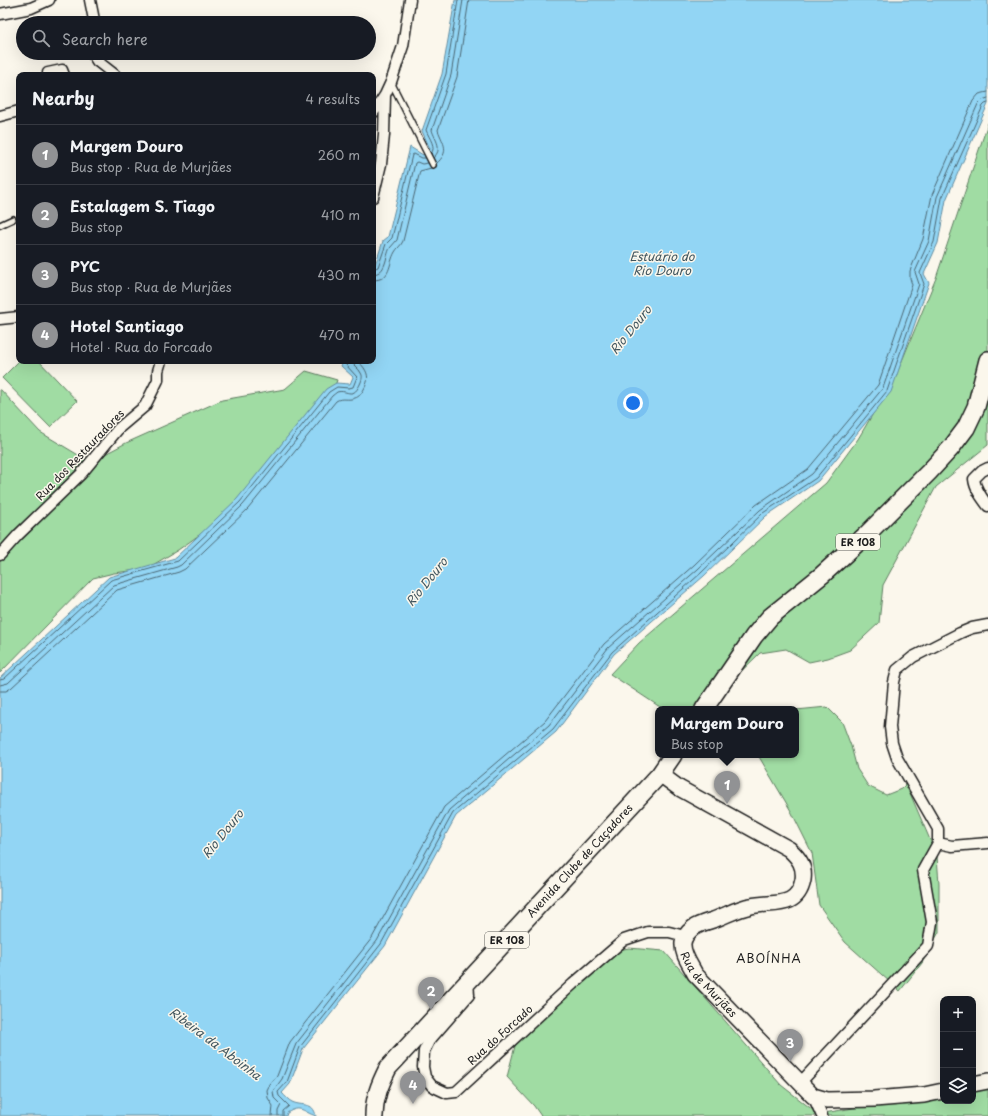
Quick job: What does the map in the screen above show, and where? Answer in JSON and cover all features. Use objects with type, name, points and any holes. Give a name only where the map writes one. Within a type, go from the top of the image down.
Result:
[{"type":"main road","name":"ER 108","points":[[706,706],[754,636],[770,617],[822,575],[866,535],[951,448],[966,428],[976,407],[986,381],[988,360]]},
{"type":"main road","name":"Avenida Clube de Caçadores","points":[[374,1116],[374,1104],[379,1084],[388,1068],[660,774],[671,758]]},
{"type":"main road","name":"Rua de Murjães","points":[[660,774],[679,788],[789,849],[798,857],[802,864],[804,874],[802,884],[796,895],[788,902],[772,905],[750,906],[694,927],[685,936],[683,944],[684,953],[695,974],[813,1096]]},
{"type":"main road","points":[[976,1083],[988,1080]]},
{"type":"main road","points":[[813,1096],[827,1100],[874,1099],[924,1095],[940,1092]]},
{"type":"street","points":[[0,14],[31,8],[49,0]]},
{"type":"street","points":[[90,0],[93,16]]},
{"type":"street","points":[[376,108],[391,82],[403,46],[410,0]]},
{"type":"street","points":[[96,60],[112,72]]},
{"type":"street","points":[[53,72],[62,70],[63,72]]},
{"type":"street","points":[[376,185],[381,164],[384,135],[385,95]]},
{"type":"street","points":[[0,116],[16,112]]},
{"type":"street","points":[[0,319],[16,316]]},
{"type":"street","name":"Rua dos Restauradores","points":[[0,556],[18,535],[82,474],[119,428],[145,406],[158,380],[159,364]]},
{"type":"street","points":[[988,468],[982,471],[974,479],[974,483],[979,493],[988,506]]},
{"type":"street","points":[[800,1083],[928,946],[932,922],[923,870],[938,843],[938,829],[897,758],[892,742],[890,727],[894,682],[897,670],[913,656],[960,632],[988,625]]},
{"type":"street","points":[[938,843],[952,846],[988,843]]},
{"type":"street","name":"Rua do Forcado","points":[[468,982],[469,995],[429,1041],[424,1051],[423,1067],[425,1077],[432,1086],[446,1093],[456,1092],[573,984],[624,940],[648,932],[669,932],[685,936]]},
{"type":"street","points":[[813,1096],[822,1116]]},
{"type":"lane","points":[[391,82],[433,165]]},
{"type":"lane","points":[[0,225],[13,219]]},
{"type":"green space","points":[[988,123],[988,445],[936,487],[883,585],[879,623],[850,650],[828,658],[809,662],[786,649],[760,653],[724,688],[715,706],[658,706],[610,674],[639,643],[826,483],[858,439],[897,373],[936,278]]},
{"type":"green space","points":[[16,364],[42,364],[77,401],[50,427],[2,378]]},
{"type":"green space","points":[[306,371],[337,380],[335,386],[219,527],[209,528],[178,550],[146,569],[114,573],[93,578],[0,673],[0,389],[40,432],[90,462],[126,443],[222,400],[285,389]]},
{"type":"green space","points":[[827,707],[842,722],[851,746],[857,769],[868,786],[886,795],[901,789],[906,784],[937,856],[939,884],[939,932],[922,963],[900,991],[845,942],[819,905],[812,853],[791,811],[760,758],[799,758],[799,710]]},
{"type":"green space","points":[[629,948],[664,951],[781,1085],[818,1114],[940,1094],[940,1104],[976,1104],[976,1087],[988,1085],[988,1116],[541,1116],[534,1106],[507,1077],[515,1046],[603,953]]},
{"type":"water","name":"Estuário do Rio Douro","points":[[455,0],[988,0],[988,104],[946,200],[938,243],[924,274],[929,283],[891,392],[818,481],[766,516],[704,576],[614,654],[556,732],[456,816],[385,946],[303,1049],[290,1084],[282,1093],[292,1102],[307,1105],[313,1108],[316,1116],[296,1109],[287,1113],[286,1116],[0,1116],[0,678],[109,577],[175,558],[237,499],[326,389],[336,383],[350,384],[353,377],[341,366],[342,364],[376,364],[376,262],[383,241],[388,237],[410,147],[423,155],[430,149],[422,131],[442,74]]},
{"type":"place","name":"Margem Douro","points":[[727,804]]},
{"type":"place","name":"Estalagem S. Tiago","points":[[431,1010]]},
{"type":"place","name":"PYC","points":[[790,1062]]},
{"type":"place","name":"Hotel Santiago","points":[[413,1104]]},
{"type":"district","name":"ABOÍNHA","points":[[769,959]]},
{"type":"water label","name":"Rio Douro","points":[[631,330]]},
{"type":"water label","name":"Rio Douro","points":[[427,582]]},
{"type":"water label","name":"Rio Douro","points":[[223,834]]},
{"type":"water label","name":"Ribeira da Aboinha","points":[[215,1044]]}]
